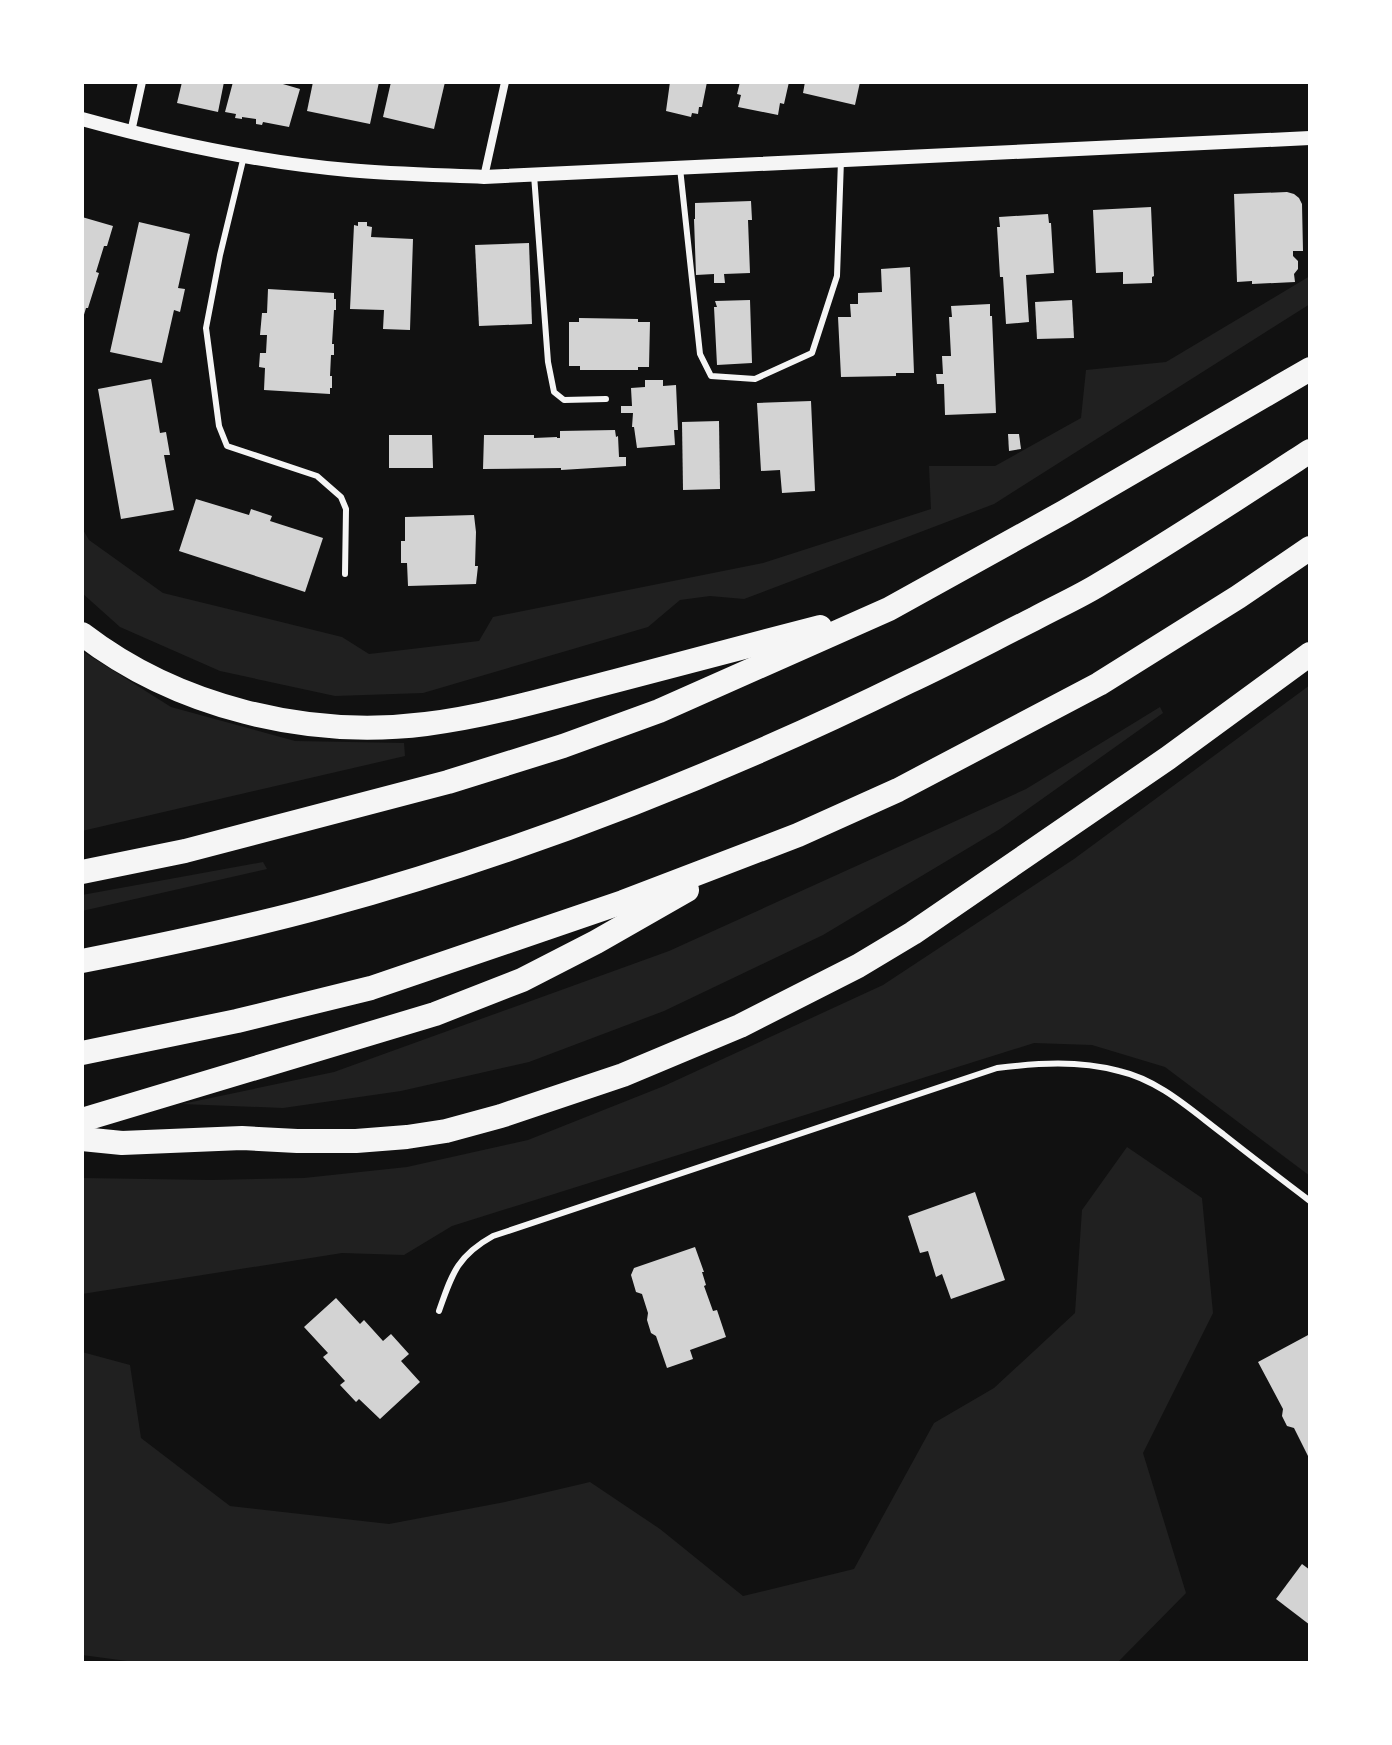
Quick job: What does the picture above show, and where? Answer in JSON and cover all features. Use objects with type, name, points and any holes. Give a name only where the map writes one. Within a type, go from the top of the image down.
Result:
[{"type":"highway","points":[[82,872],[169,854],[448,782],[563,746],[659,711],[889,609],[1310,369]]},
{"type":"highway","points":[[82,961],[311,910],[455,868],[603,816],[848,712],[958,658],[1097,586],[1310,451]]},
{"type":"highway","points":[[82,1053],[237,1021],[371,988],[623,902],[798,835],[898,790],[1099,684],[1310,548]]},
{"type":"highway","points":[[82,634],[136,669],[225,707],[323,725],[379,727],[426,724],[514,707],[889,609]]},
{"type":"highway","points":[[82,1139],[122,1143],[242,1138],[356,1141],[407,1137],[446,1131],[501,1116],[596,1085],[685,1050],[740,1026],[858,966],[913,933],[1144,775],[1310,654]]},
{"type":"highway","points":[[82,1120],[435,1014],[522,980],[596,942],[756,851]]},
{"type":"street","points":[[131,132],[142,82]]},
{"type":"street","points":[[484,177],[505,82]]},
{"type":"street","points":[[82,119],[244,156],[348,170],[484,177],[1310,138]]},
{"type":"lane","points":[[244,156],[206,328],[219,426],[227,446],[317,476],[341,497],[346,509],[345,574]]},
{"type":"lane","points":[[680,168],[700,354],[711,376],[755,379],[812,353],[837,276],[841,160]]},
{"type":"lane","points":[[534,175],[548,362],[554,392],[564,400],[606,399]]},
{"type":"lane","points":[[439,1311],[460,1261],[475,1246],[493,1236],[997,1068],[1061,1063],[1094,1065],[1122,1071],[1148,1082],[1175,1098],[1310,1201]]},
{"type":"shaded area","points":[[1310,276],[1310,304],[994,504],[744,599],[710,596],[680,600],[648,627],[423,693],[335,696],[220,671],[120,627],[82,593],[82,528],[89,540],[163,593],[342,637],[369,654],[479,641],[493,617],[763,563],[931,509],[929,466],[995,466],[1081,418],[1086,370],[1166,362]]},
{"type":"shaded area","points":[[82,651],[171,707],[295,741],[404,743],[405,756],[82,831]]},
{"type":"shaded area","points":[[1310,685],[1310,1176],[1165,1067],[1092,1045],[1034,1043],[452,1226],[404,1255],[342,1253],[82,1294],[82,1178],[304,1178],[407,1167],[528,1140],[664,1086],[883,985],[1074,859]]},
{"type":"shaded area","points":[[1160,707],[1163,713],[1000,829],[823,935],[664,1011],[529,1062],[401,1091],[283,1108],[182,1104],[334,1072],[669,951],[1026,789]]},
{"type":"shaded area","points":[[263,862],[267,869],[82,911],[82,895]]},
{"type":"shaded area","points":[[1127,1147],[1202,1198],[1213,1313],[1143,1453],[1186,1593],[1117,1663],[142,1663],[82,1655],[82,1352],[130,1365],[141,1438],[230,1506],[389,1524],[590,1482],[660,1529],[743,1596],[854,1569],[934,1423],[994,1388],[1075,1313],[1082,1210]]},
{"type":"building","points":[[182,82],[224,82],[218,112],[177,103]]},
{"type":"building","points":[[233,82],[276,82],[300,89],[289,127],[263,122],[262,125],[256,124],[256,119],[235,118],[236,114],[225,112]]},
{"type":"building","points":[[313,82],[379,82],[370,124],[307,111]]},
{"type":"building","points":[[391,82],[445,82],[434,129],[383,117]]},
{"type":"building","points":[[670,82],[707,82],[698,114],[692,113],[691,117],[666,111]]},
{"type":"building","points":[[740,82],[789,82],[778,115],[738,107]]},
{"type":"building","points":[[805,82],[860,82],[855,105],[803,93]]},
{"type":"building","points":[[1287,192],[1299,198],[1302,204],[1303,251],[1293,251],[1298,261],[1295,282],[1237,282],[1234,194]]},
{"type":"building","points":[[751,201],[752,220],[748,220],[750,273],[724,274],[725,283],[714,283],[714,274],[696,275],[695,203]]},
{"type":"building","points":[[1151,207],[1152,283],[1123,284],[1123,272],[1096,273],[1093,210]]},
{"type":"building","points":[[1048,214],[1054,273],[1026,275],[1029,322],[1006,324],[1003,277],[1000,277],[999,217]]},
{"type":"building","points":[[82,217],[113,226],[83,318]]},
{"type":"building","points":[[139,222],[190,234],[178,288],[185,289],[180,312],[174,310],[162,363],[110,352]]},
{"type":"building","points":[[358,222],[367,222],[367,226],[372,227],[371,237],[413,239],[410,330],[383,329],[384,310],[350,309],[354,225],[358,226]]},
{"type":"building","points":[[529,243],[532,324],[479,326],[475,245]]},
{"type":"building","points":[[910,267],[914,373],[841,377],[838,317],[851,317],[850,304],[858,304],[858,293],[882,292],[881,269]]},
{"type":"building","points":[[268,289],[334,293],[336,310],[330,394],[264,390],[265,368],[259,367],[260,353],[266,353],[267,335],[260,335],[262,313],[267,313]]},
{"type":"building","points":[[750,300],[752,363],[717,365],[715,301]]},
{"type":"building","points":[[1072,300],[1074,338],[1037,339],[1035,302]]},
{"type":"building","points":[[990,304],[996,413],[945,415],[944,384],[937,384],[936,374],[943,374],[942,356],[951,356],[951,306]]},
{"type":"building","points":[[579,318],[650,322],[649,367],[638,367],[638,370],[580,370],[580,366],[569,366],[569,322],[579,322]]},
{"type":"building","points":[[151,379],[160,433],[166,432],[170,455],[164,455],[174,510],[121,519],[98,389]]},
{"type":"building","points":[[645,380],[663,380],[663,386],[676,385],[678,430],[674,430],[675,445],[637,448],[632,427],[633,413],[621,413],[621,406],[632,406],[631,388],[645,387]]},
{"type":"building","points":[[811,401],[815,491],[782,493],[780,470],[761,471],[757,403]]},
{"type":"building","points":[[719,421],[720,489],[683,490],[682,422]]},
{"type":"building","points":[[615,430],[619,457],[626,457],[626,466],[561,470],[483,469],[484,435],[560,438],[560,431]]},
{"type":"building","points":[[1008,434],[1019,434],[1021,449],[1009,451]]},
{"type":"building","points":[[389,435],[432,435],[433,468],[389,468]]},
{"type":"building","points":[[196,499],[249,515],[251,509],[272,516],[270,521],[323,538],[305,592],[179,551]]},
{"type":"building","points":[[474,515],[475,566],[478,566],[476,584],[408,586],[407,563],[401,563],[405,517]]},
{"type":"building","points":[[975,1192],[1005,1280],[951,1299],[942,1274],[936,1277],[928,1251],[920,1253],[908,1216]]},
{"type":"building","points":[[695,1247],[704,1272],[704,1286],[713,1311],[717,1310],[726,1337],[690,1350],[693,1359],[667,1368],[656,1336],[651,1333],[642,1294],[636,1292],[631,1275],[634,1268]]},
{"type":"building","points":[[336,1298],[360,1324],[364,1320],[383,1341],[391,1334],[409,1354],[401,1361],[420,1382],[380,1419],[359,1399],[356,1402],[340,1385],[345,1381],[323,1357],[328,1353],[304,1327]]},
{"type":"building","points":[[1310,1334],[1310,1460],[1294,1428],[1287,1426],[1282,1416],[1283,1409],[1258,1362]]},
{"type":"building","points":[[1302,1564],[1310,1570],[1310,1625],[1276,1599]]}]
